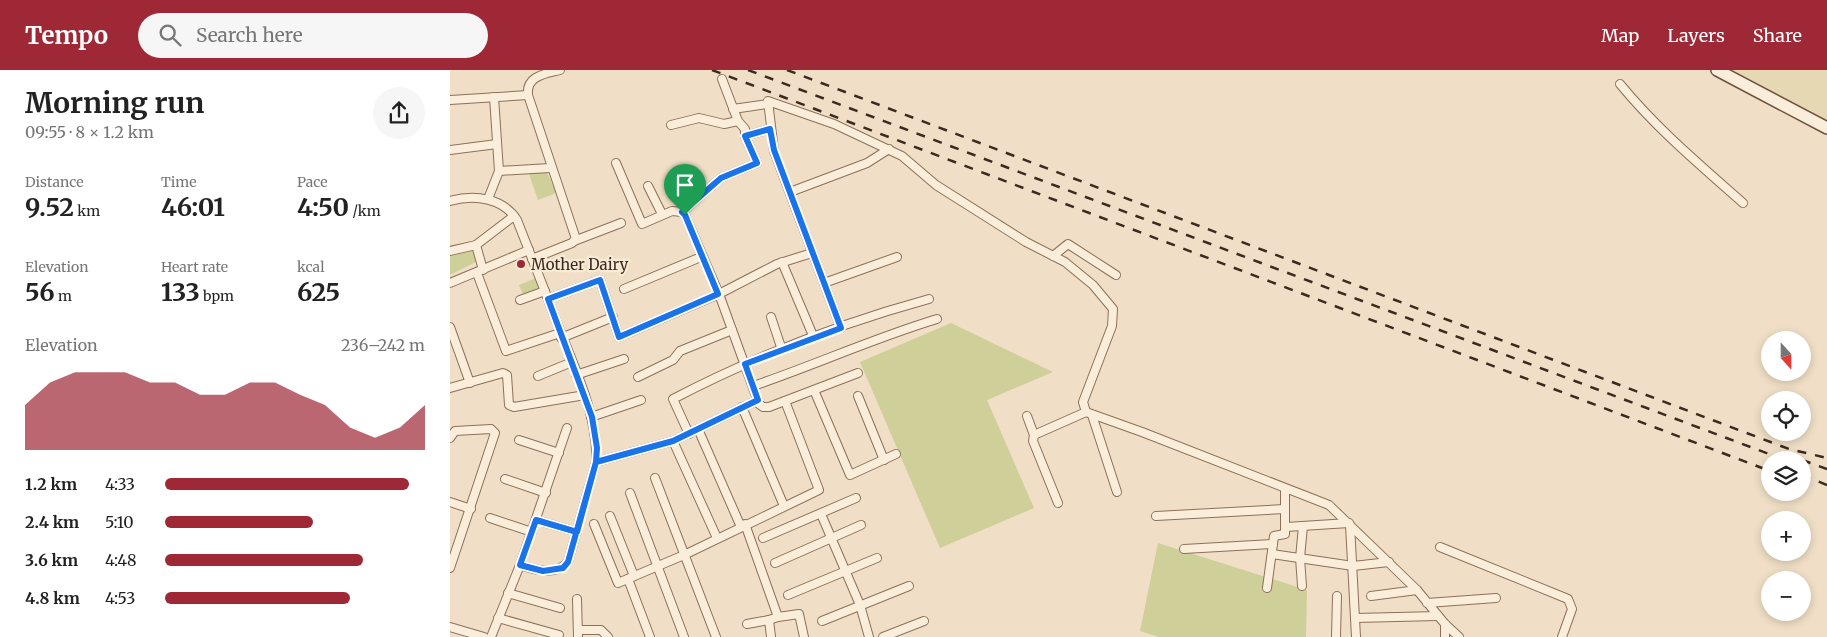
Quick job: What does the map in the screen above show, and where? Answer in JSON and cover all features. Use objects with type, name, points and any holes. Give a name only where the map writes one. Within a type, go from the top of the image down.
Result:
[{"type":"street","points":[[560,70],[531,80],[527,86],[550,168],[576,233],[574,241]]},
{"type":"street","points":[[1717,70],[1827,128]]},
{"type":"street","points":[[616,163],[639,221],[642,224],[662,214],[682,212],[721,178],[757,163],[745,136],[745,129],[738,121],[722,79]]},
{"type":"street","points":[[1620,84],[1645,115],[1675,145],[1743,203]]},
{"type":"street","points":[[450,100],[528,95]]},
{"type":"street","points":[[488,199],[499,171],[494,97]]},
{"type":"street","points":[[733,109],[767,104],[768,101],[834,124],[889,149],[902,156],[944,190],[1026,242],[1065,262],[1093,285],[1113,309],[1112,326],[1083,402],[1117,492]]},
{"type":"street","points":[[767,104],[774,150],[841,328]]},
{"type":"street","points":[[671,125],[700,118],[724,124],[738,121]]},
{"type":"street","points":[[745,136],[770,129]]},
{"type":"street","points":[[450,150],[497,144]]},
{"type":"street","points":[[790,192],[867,163],[889,149]]},
{"type":"street","points":[[499,171],[550,168]]},
{"type":"street","points":[[648,186],[662,214]]},
{"type":"street","points":[[450,201],[458,198],[488,199],[505,206],[514,216],[545,291],[560,336],[572,362],[592,417],[597,448],[596,462],[568,562],[563,568],[543,571],[520,565]]},
{"type":"street","points":[[682,212],[718,294],[758,400],[763,407],[785,401],[858,373]]},
{"type":"street","points":[[450,251],[476,245],[514,216]]},
{"type":"street","points":[[532,259],[621,223]]},
{"type":"street","points":[[1053,256],[1068,244],[1116,275]]},
{"type":"street","points":[[476,245],[480,271],[506,351],[560,336],[613,316]]},
{"type":"street","points":[[450,283],[529,250]]},
{"type":"street","points":[[548,299],[600,280],[619,337],[718,294],[782,262],[812,253]]},
{"type":"street","points":[[624,289],[701,257]]},
{"type":"street","points":[[824,284],[897,257]]},
{"type":"street","points":[[782,262],[814,338]]},
{"type":"street","points":[[520,300],[545,291]]},
{"type":"street","points":[[689,434],[672,399],[745,364],[841,328],[929,299]]},
{"type":"street","points":[[771,317],[782,350]]},
{"type":"street","points":[[753,386],[807,367],[865,343],[937,319]]},
{"type":"street","points":[[450,327],[470,383]]},
{"type":"street","points":[[638,377],[673,360],[680,351],[732,330]]},
{"type":"street","points":[[576,375],[624,358]]},
{"type":"street","points":[[538,376],[572,362]]},
{"type":"street","points":[[450,388],[503,373],[508,380],[507,398],[509,405],[514,407],[585,395]]},
{"type":"street","points":[[814,390],[850,475],[896,454]]},
{"type":"street","points":[[858,396],[884,460]]},
{"type":"street","points":[[592,417],[641,400]]},
{"type":"street","points":[[596,462],[673,441],[758,400]]},
{"type":"street","points":[[594,524],[618,583],[684,555],[819,490],[785,401]]},
{"type":"street","points":[[742,407],[784,506]]},
{"type":"street","points":[[1034,434],[1089,414],[1160,439],[1285,490],[1329,505],[1417,590],[1445,624],[1459,637]]},
{"type":"street","points":[[1027,416],[1034,434],[1033,441],[1058,503]]},
{"type":"street","points":[[491,637],[532,532],[567,428]]},
{"type":"street","points":[[450,438],[456,431],[491,429],[495,433],[472,509],[454,547],[450,568]]},
{"type":"street","points":[[698,429],[743,526],[778,617]]},
{"type":"street","points":[[519,440],[559,453]]},
{"type":"street","points":[[673,441],[717,538]]},
{"type":"street","points":[[655,478],[716,637]]},
{"type":"street","points":[[505,479],[546,493]]},
{"type":"street","points":[[1267,588],[1274,536],[1285,534],[1285,490]]},
{"type":"street","points":[[630,493],[656,567],[684,637]]},
{"type":"street","points":[[763,538],[856,498]]},
{"type":"street","points":[[450,502],[472,509]]},
{"type":"street","points":[[1156,516],[1285,509]]},
{"type":"street","points":[[821,514],[860,605],[869,637]]},
{"type":"street","points":[[610,516],[650,637]]},
{"type":"street","points":[[490,518],[532,532]]},
{"type":"street","points":[[536,520],[577,532]]},
{"type":"street","points":[[1286,526],[1350,524]]},
{"type":"street","points":[[1350,524],[1356,637]]},
{"type":"street","points":[[775,563],[861,525]]},
{"type":"street","points":[[1302,586],[1300,558],[1303,526]]},
{"type":"street","points":[[1184,548],[1272,544]]},
{"type":"street","points":[[1440,547],[1568,599],[1572,609],[1562,637]]},
{"type":"street","points":[[1272,554],[1353,566],[1389,562]]},
{"type":"street","points":[[788,595],[877,558]]},
{"type":"street","points":[[822,621],[909,586]]},
{"type":"street","points":[[1371,596],[1417,590]]},
{"type":"street","points":[[508,593],[560,608]]},
{"type":"street","points":[[1336,637],[1338,596]]},
{"type":"street","points":[[1428,603],[1496,598]]},
{"type":"street","points":[[577,599],[578,633],[602,630],[608,637]]},
{"type":"street","points":[[747,624],[799,614],[804,637]]},
{"type":"street","points":[[1355,618],[1438,616]]},
{"type":"street","points":[[498,618],[559,635]]},
{"type":"street","points":[[769,620],[771,637]]},
{"type":"street","points":[[883,637],[924,621]]},
{"type":"street","points":[[1445,624],[1445,637]]},
{"type":"street","points":[[450,627],[484,637]]},
{"type":"shaded area","points":[[1727,70],[1827,70],[1827,121]]},
{"type":"green space","points":[[546,170],[556,193],[538,200],[529,174]]},
{"type":"green space","points":[[474,247],[478,261],[450,275],[450,253]]},
{"type":"green space","points":[[536,278],[540,288],[523,295],[519,285]]},
{"type":"green space","points":[[951,323],[1053,372],[987,400],[1034,508],[940,548],[860,362]]},
{"type":"green space","points":[[1158,543],[1307,590],[1306,637],[1159,637],[1140,631]]},
{"type":"railway","points":[[712,70],[1761,468]]},
{"type":"railway","points":[[748,70],[1761,451]]},
{"type":"railway","points":[[787,70],[1789,449],[1827,458]]},
{"type":"railway","points":[[1811,463],[1827,469]]},
{"type":"railway","points":[[1811,479],[1827,485]]},
{"type":"place","name":"Mother Dairy","points":[[521,264]]},
{"type":"route","points":[[685,215],[682,212],[711,185],[721,178],[757,163],[745,136],[758,134],[770,129],[774,150],[841,328],[745,364],[758,400],[685,436],[660,446],[596,462],[577,532],[536,520],[520,565],[543,571],[563,568],[568,562],[577,534],[593,477],[596,462],[597,448],[592,417],[548,299],[600,280],[619,337],[718,294],[685,215]]}]
